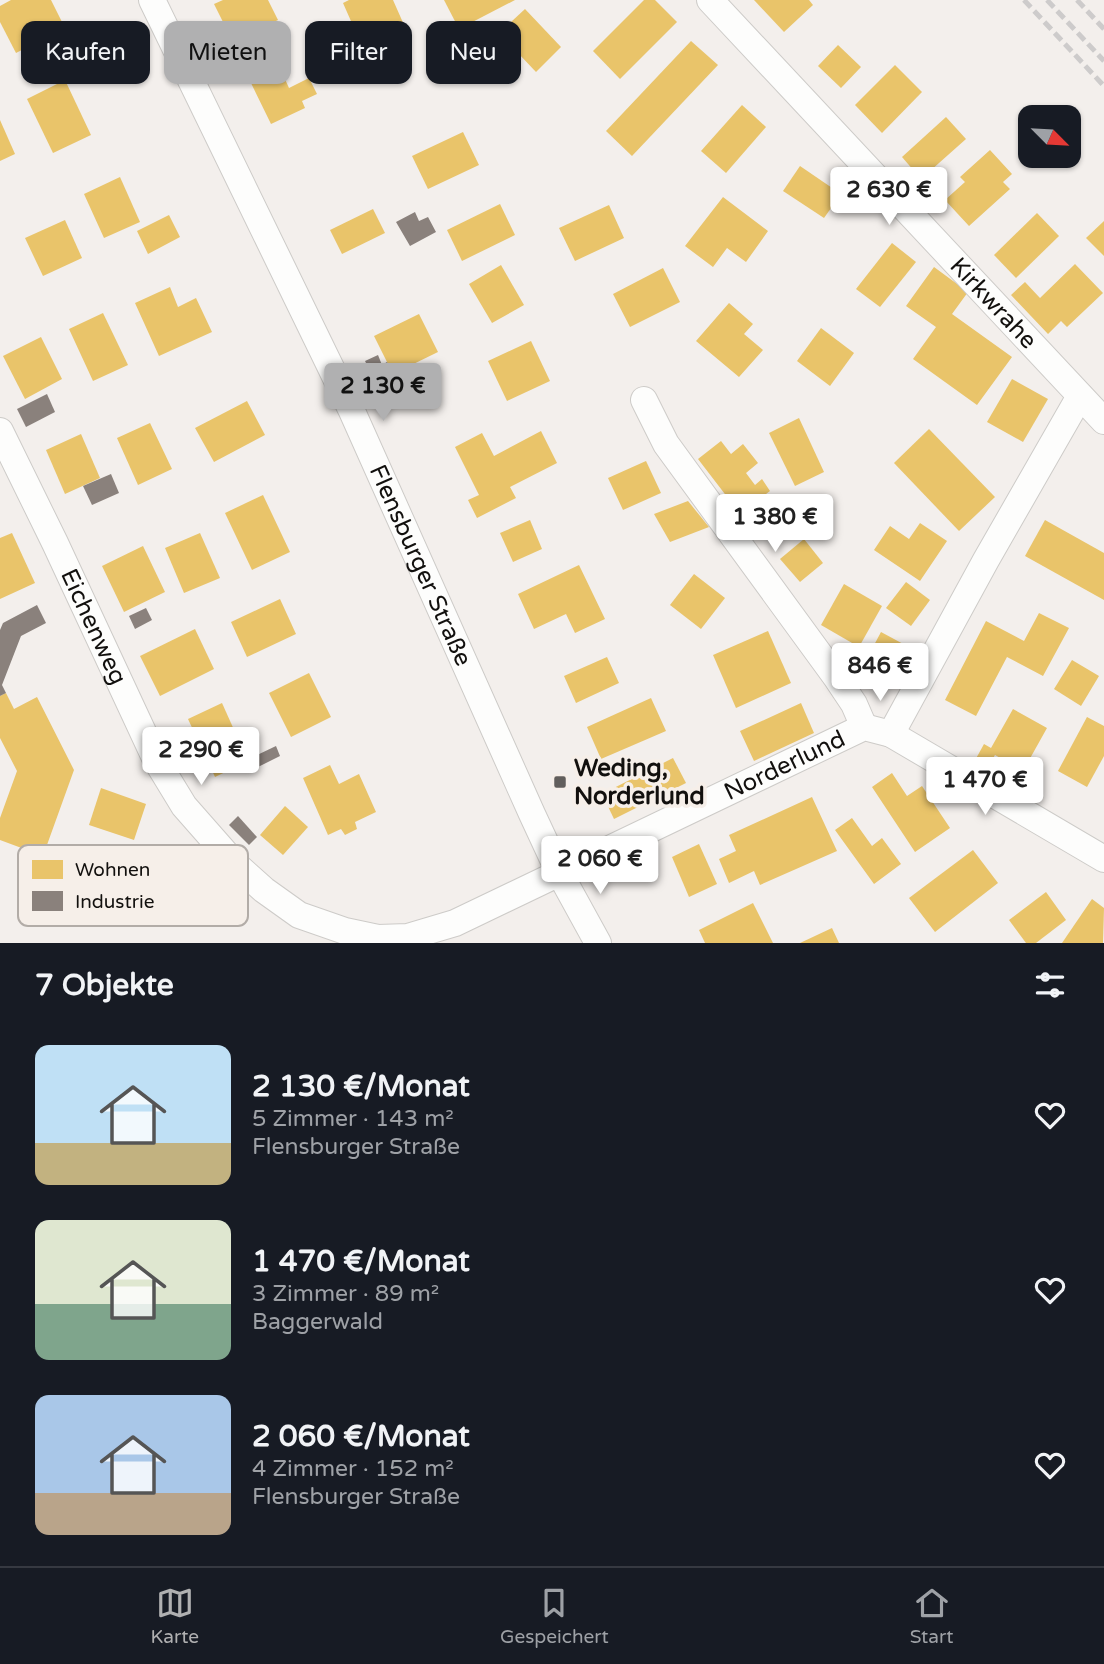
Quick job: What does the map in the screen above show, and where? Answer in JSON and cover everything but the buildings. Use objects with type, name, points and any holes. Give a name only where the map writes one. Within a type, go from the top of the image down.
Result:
[{"type":"street","name":"Flensburger Straße","points":[[152,0],[351,409],[559,872],[598,943]]},
{"type":"street","name":"Kirkwrahe","points":[[709,0],[1104,421]]},
{"type":"street","points":[[891,734],[1080,396]]},
{"type":"street","points":[[644,400],[666,444],[836,677],[854,704],[864,727]]},
{"type":"street","name":"Eichenweg","points":[[0,431],[9,470],[156,760],[184,806],[218,845]]},
{"type":"street","name":"Norderlund","points":[[559,872],[864,727],[891,734],[1104,859]]},
{"type":"street","name":"Eichenweg","points":[[248,876],[299,915],[345,931],[378,938],[408,937],[455,923],[559,872]]},
{"type":"railway","points":[[1024,0],[1104,86]]},
{"type":"railway","points":[[1047,0],[1104,61]]},
{"type":"railway","points":[[1077,0],[1104,29]]},
{"type":"place","name":"Weding, Norderlund","points":[[560,782]]}]
